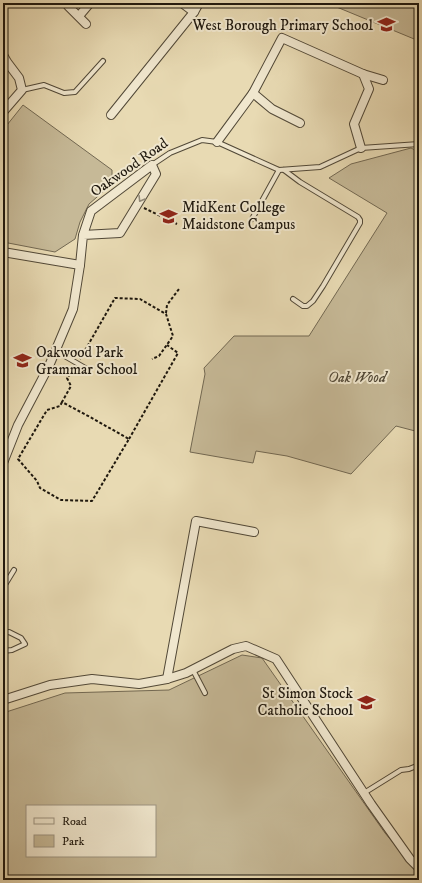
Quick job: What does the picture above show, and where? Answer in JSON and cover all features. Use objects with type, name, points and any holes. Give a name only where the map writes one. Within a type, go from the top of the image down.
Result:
[{"type":"street","points":[[78,16],[90,3]]},
{"type":"street","points":[[182,3],[194,12]]},
{"type":"street","points":[[111,115],[194,12],[199,3]]},
{"type":"street","points":[[68,6],[86,24]]},
{"type":"street","points":[[217,142],[253,93],[282,38],[363,74],[383,80]]},
{"type":"street","points":[[3,55],[19,78],[22,90],[3,112]]},
{"type":"street","points":[[361,148],[354,124],[369,89],[363,74]]},
{"type":"street","points":[[253,93],[272,109],[300,123]]},
{"type":"street","points":[[83,235],[120,233],[156,174],[152,165]]},
{"type":"street","name":"Oakwood Road","points":[[3,463],[18,425],[49,366],[73,310],[83,235],[91,211],[152,165]]},
{"type":"street","points":[[3,252],[80,265]]},
{"type":"street","points":[[167,679],[196,521],[254,532]]},
{"type":"street","points":[[3,700],[50,685],[92,679],[139,684],[167,679],[193,670],[234,649],[246,646],[276,659],[364,793],[410,859],[419,868]]},
{"type":"lane","points":[[22,90],[44,85],[64,93],[76,92],[103,61]]},
{"type":"lane","name":"Oakwood Road","points":[[152,165],[170,153],[202,140],[217,142],[282,170],[320,167],[361,148],[419,144]]},
{"type":"lane","points":[[252,219],[282,170],[358,217],[360,220],[360,223],[313,301],[306,306],[303,306],[293,299]]},
{"type":"lane","points":[[56,351],[87,370]]},
{"type":"lane","points":[[3,588],[14,570]]},
{"type":"lane","points":[[3,633],[9,632],[21,638],[24,644],[12,650],[3,651]]},
{"type":"lane","points":[[193,670],[205,693]]},
{"type":"lane","points":[[364,793],[401,770],[419,765]]},
{"type":"path","points":[[137,205],[177,224]]},
{"type":"path","points":[[152,359],[160,356],[173,336],[166,314],[167,305],[179,289]]},
{"type":"path","points":[[166,314],[140,299],[115,298],[77,364],[67,378],[71,386],[60,406],[47,410],[18,460],[37,481],[40,488],[61,500],[92,501],[178,353],[167,344]]},
{"type":"path","points":[[62,402],[128,438]]},
{"type":"green space","points":[[327,3],[419,3],[419,41]]},
{"type":"green space","points":[[23,105],[112,170],[112,184],[89,204],[80,222],[75,239],[55,252],[3,242],[3,130]]},
{"type":"green space","name":"Oak Wood","points":[[411,148],[419,152],[419,432],[396,426],[351,474],[287,456],[256,451],[253,463],[190,452],[205,374],[204,368],[234,336],[309,336],[387,213],[329,178],[351,164]]},
{"type":"green space","points":[[242,655],[262,658],[385,833],[419,874],[419,880],[3,880],[3,713],[65,693],[169,690]]},
{"type":"place","name":"West Borough Primary School","points":[[386,25]]},
{"type":"place","name":"MidKent College Maidstone Campus","points":[[169,216]]},
{"type":"place","name":"Oakwood Park Grammar School","points":[[23,361]]},
{"type":"place","name":"St Simon Stock Catholic School","points":[[366,702]]}]
